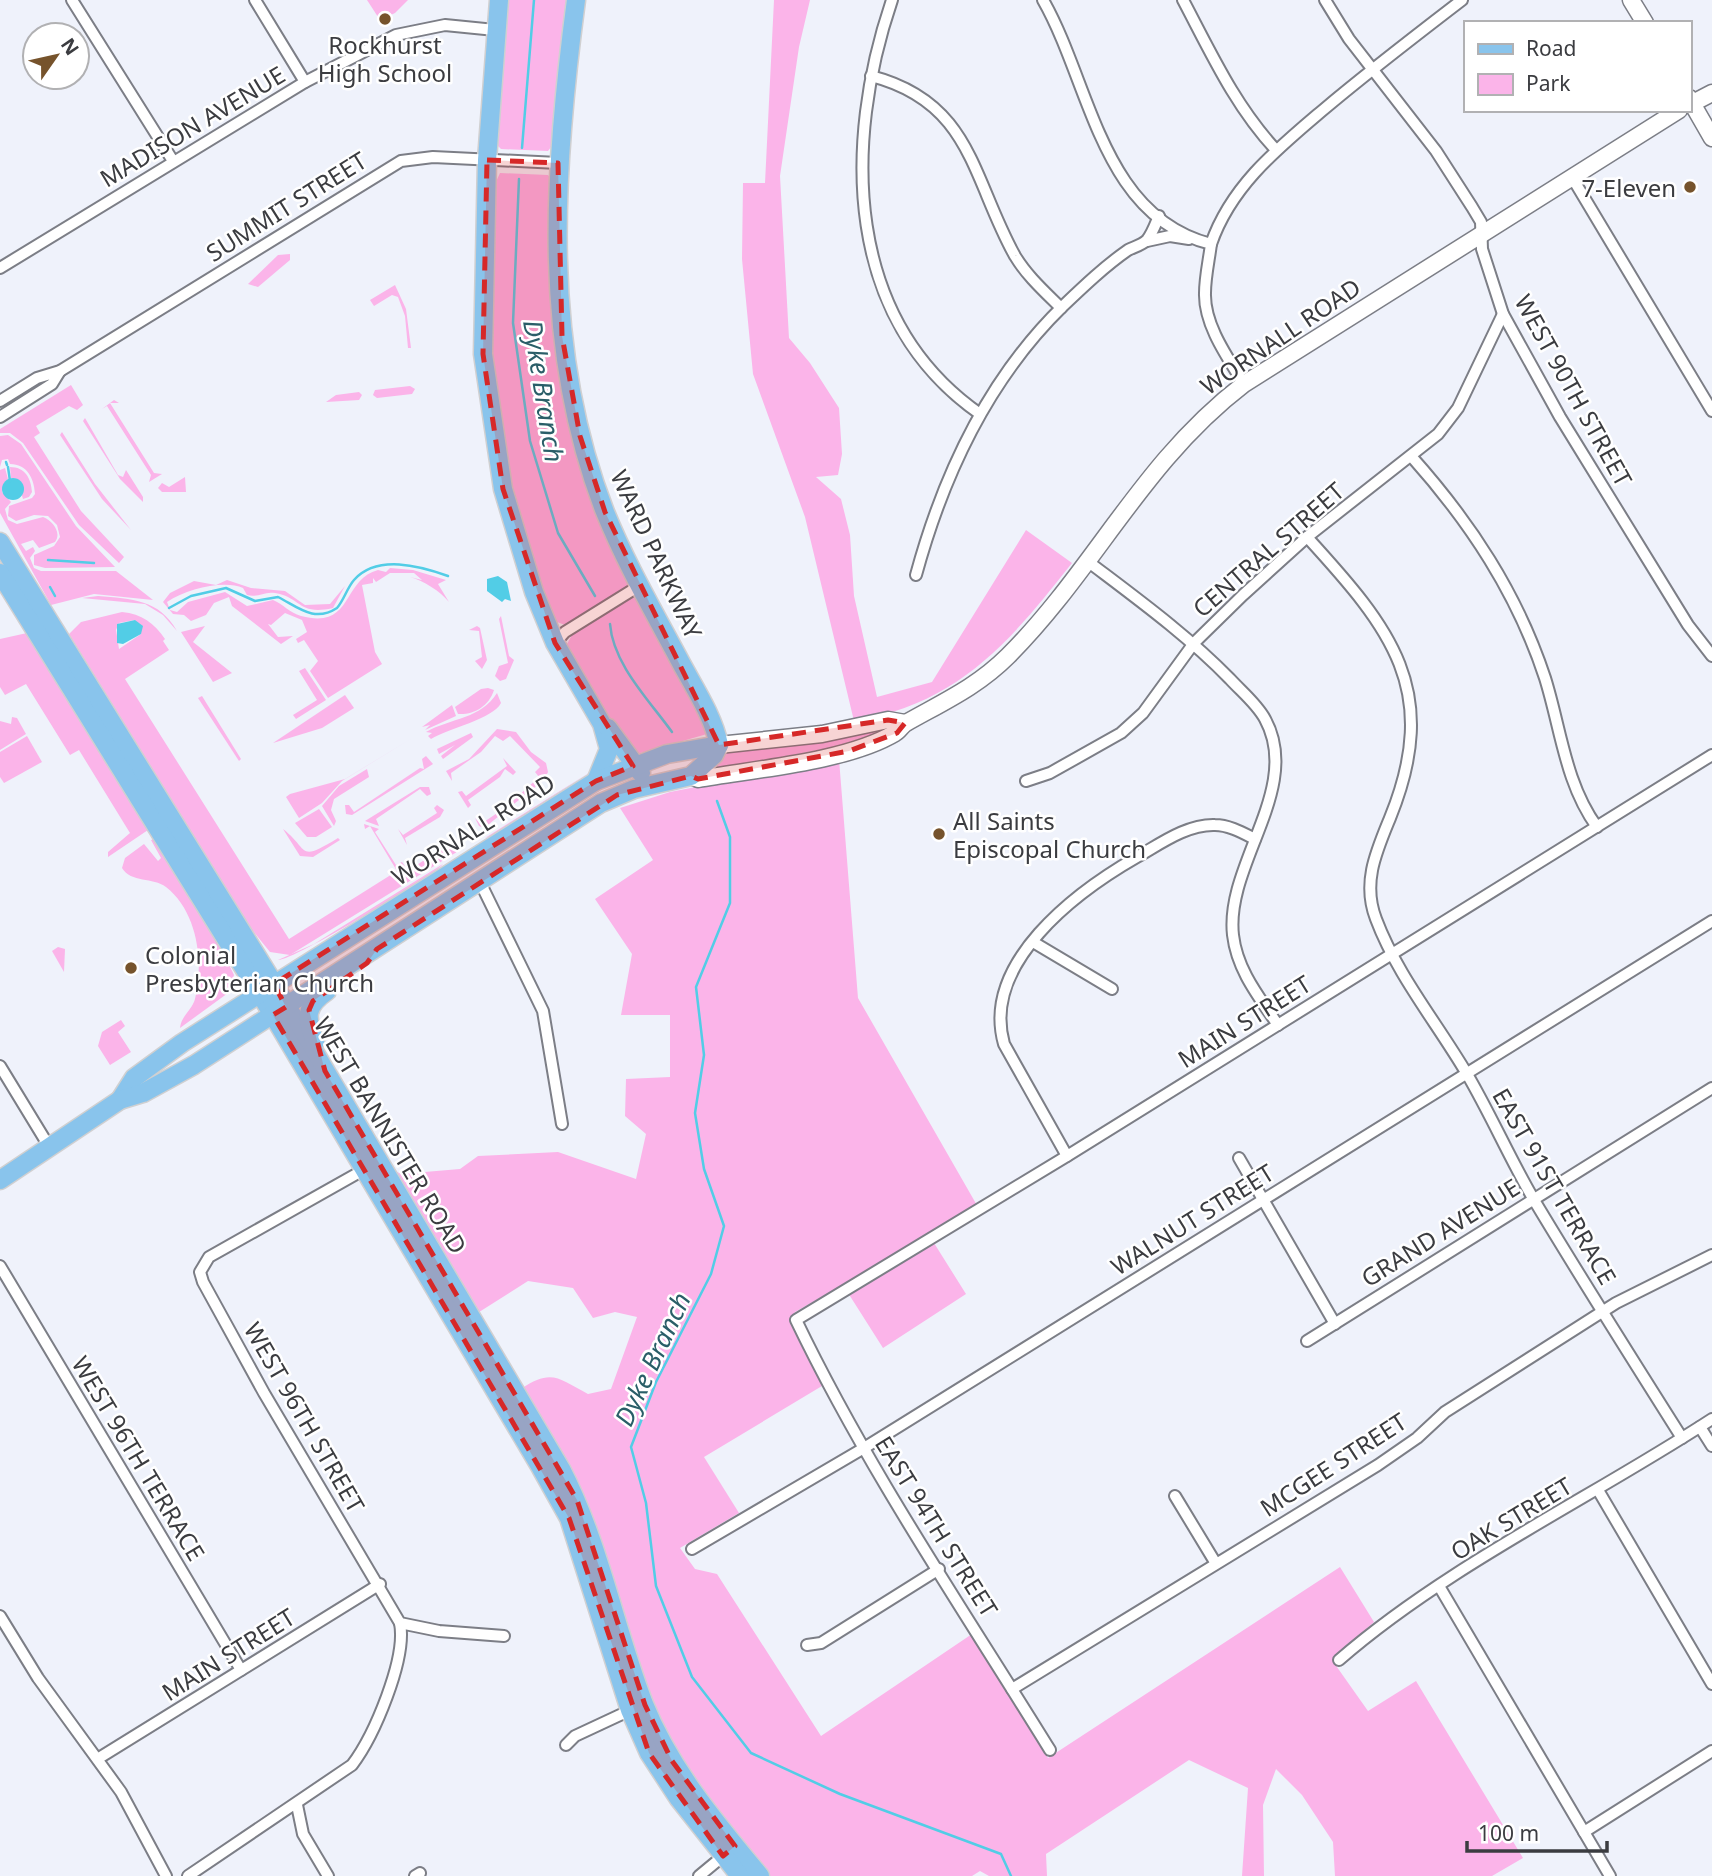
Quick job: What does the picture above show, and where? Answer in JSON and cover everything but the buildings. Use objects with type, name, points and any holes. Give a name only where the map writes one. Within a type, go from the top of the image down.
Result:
[{"type":"main road","points":[[499,0],[487,160],[483,354],[492,426],[507,502],[534,592],[555,643],[602,724],[609,748],[596,781]]},
{"type":"main road","name":"WARD PARKWAY","points":[[576,0],[558,163],[555,224],[562,336],[578,425],[606,512],[639,586],[707,712],[719,745]]},
{"type":"main road","points":[[1631,0],[1644,21]]},
{"type":"main road","points":[[1697,99],[1712,138]]},
{"type":"main road","name":"WORNALL ROAD","points":[[0,1180],[120,1100],[143,1093],[187,1069],[280,1011],[601,803],[657,783],[691,776],[698,779],[849,751],[897,733],[905,723],[952,699],[989,674],[1047,612],[1171,449],[1244,384],[1677,112]]},
{"type":"main road","name":"WEST BANNISTER ROAD","points":[[0,528],[5,537],[3,557],[266,989],[326,1071],[371,1165]]},
{"type":"main road","name":"WORNALL ROAD","points":[[120,1100],[134,1078],[266,989],[596,781],[667,754],[719,745],[822,734],[888,720],[905,723]]},
{"type":"main road","points":[[602,724],[611,731],[634,766],[657,783]]},
{"type":"main road","points":[[691,776],[714,755],[719,745]]},
{"type":"main road","points":[[326,1071],[308,1019],[313,1001],[368,963],[377,949]]},
{"type":"main road","name":"WEST BANNISTER ROAD","points":[[280,1011],[290,1044],[371,1165],[554,1475],[637,1707],[649,1753],[729,1851]]},
{"type":"main road","points":[[246,1032],[268,1034],[290,1044]]},
{"type":"main road","points":[[729,1851],[740,1876]]},
{"type":"main road","points":[[729,1851],[760,1876]]},
{"type":"street","points":[[72,0],[173,161]]},
{"type":"street","points":[[255,0],[305,82]]},
{"type":"street","points":[[892,0],[871,76],[863,130],[866,209],[876,274],[895,321],[916,354],[953,395],[980,414]]},
{"type":"street","points":[[1043,0],[1063,37],[1114,166],[1142,203],[1189,239]]},
{"type":"street","points":[[1183,0],[1234,98],[1254,127],[1276,150]]},
{"type":"street","name":"WEST 90TH STREET","points":[[1325,0],[1372,69],[1455,180],[1481,222],[1482,249],[1503,314],[1560,417],[1688,625],[1712,656]]},
{"type":"street","points":[[1244,384],[1220,344],[1204,296],[1211,244],[1230,202],[1276,150],[1372,69],[1462,0]]},
{"type":"street","name":"MADISON AVENUE","points":[[0,268],[305,82],[396,35],[418,28],[445,25],[495,30]]},
{"type":"street","points":[[871,76],[911,91],[949,123],[973,159],[1017,258],[1028,275],[1061,308]]},
{"type":"street","name":"SUMMIT STREET","points":[[0,401],[37,378],[60,371],[390,166],[419,157],[558,163]]},
{"type":"street","points":[[1573,179],[1712,411]]},
{"type":"street","points":[[1147,241],[1159,216]]},
{"type":"street","points":[[916,575],[940,496],[980,414],[1017,359],[1061,308],[1104,269],[1130,249],[1147,241],[1170,236],[1211,244]]},
{"type":"street","name":"CENTRAL STREET","points":[[1026,781],[1049,773],[1121,733],[1143,712],[1194,643],[1307,537],[1438,434],[1458,408],[1503,314]]},
{"type":"street","name":"SUMMIT STREET","points":[[0,418],[52,384],[60,371]]},
{"type":"street","points":[[1411,456],[1466,523],[1511,596],[1545,679],[1574,788],[1597,827]]},
{"type":"street","name":"EAST 91ST TERRACE","points":[[1307,537],[1348,583],[1388,636],[1400,662],[1409,693],[1412,724],[1410,756],[1395,806],[1373,860],[1369,882],[1375,918],[1392,954],[1467,1075],[1533,1198],[1682,1438]]},
{"type":"street","points":[[1086,560],[1194,643],[1254,704],[1272,734],[1275,776],[1236,894],[1233,934],[1244,973],[1278,1025]]},
{"type":"street","points":[[555,643],[565,632],[639,586]]},
{"type":"street","name":"MAIN STREET","points":[[796,1320],[1068,1156],[1712,755]]},
{"type":"street","points":[[1068,1156],[1002,1036],[1000,1012],[1004,994],[1033,942],[1081,892],[1192,828],[1215,825],[1255,839]]},
{"type":"street","points":[[479,880],[543,1011],[562,1125]]},
{"type":"street","name":"WALNUT STREET","points":[[692,1549],[864,1448],[1712,921]]},
{"type":"street","points":[[1033,942],[1112,989]]},
{"type":"street","points":[[0,1066],[50,1149]]},
{"type":"street","name":"GRAND AVENUE","points":[[1307,1341],[1712,1088]]},
{"type":"street","points":[[1239,1158],[1335,1324]]},
{"type":"street","name":"WEST 96TH STREET","points":[[371,1165],[209,1257],[201,1268],[202,1282],[264,1393],[380,1584],[400,1623]]},
{"type":"street","name":"MCGEE STREET","points":[[1012,1689],[1215,1562],[1378,1465],[1417,1438],[1445,1412],[1602,1311],[1652,1283],[1712,1255]]},
{"type":"street","name":"WEST 96TH TERRACE","points":[[0,1266],[241,1670]]},
{"type":"street","name":"EAST 94TH STREET","points":[[796,1320],[827,1385],[864,1448],[1050,1750]]},
{"type":"street","name":"OAK STREET","points":[[1339,1660],[1384,1622],[1438,1587],[1712,1419]]},
{"type":"street","points":[[1700,1427],[1712,1447]]},
{"type":"street","points":[[1598,1489],[1712,1684]]},
{"type":"street","points":[[1175,1496],[1215,1562]]},
{"type":"street","points":[[807,1645],[821,1643],[939,1569]]},
{"type":"street","name":"MAIN STREET","points":[[99,1758],[380,1584]]},
{"type":"street","points":[[1438,1587],[1610,1876]]},
{"type":"street","points":[[0,1616],[38,1678],[99,1758],[161,1874]]},
{"type":"street","points":[[188,1876],[336,1778],[362,1751],[402,1649],[400,1623],[439,1631],[504,1636]]},
{"type":"street","points":[[566,1745],[575,1736],[637,1707]]},
{"type":"street","points":[[1584,1832],[1712,1751]]},
{"type":"street","points":[[297,1805],[303,1834],[328,1876]]},
{"type":"street","points":[[699,1876],[729,1851]]},
{"type":"highlighted area","points":[[487,160],[558,163],[562,336],[580,436],[605,512],[719,745],[888,720],[905,723],[897,733],[849,751],[698,779],[691,776],[617,795],[377,949],[367,963],[313,1001],[309,1010],[325,1071],[577,1500],[645,1705],[672,1761],[735,1846],[723,1856],[649,1753],[569,1518],[273,1015],[286,1007],[274,984],[596,781],[633,766],[555,643],[503,489],[483,354]]},
{"type":"green space","points":[[367,0],[408,0],[395,13],[380,20]]},
{"type":"green space","points":[[504,0],[568,0],[555,142],[548,151],[501,149],[498,146]]},
{"type":"green space","points":[[774,0],[810,0],[799,47],[780,176],[789,338],[810,363],[839,408],[842,454],[838,475],[816,477],[841,499],[850,535],[854,596],[877,697],[932,682],[1026,530],[1072,563],[1026,619],[979,665],[923,700],[891,713],[854,721],[805,517],[753,374],[742,259],[743,183],[765,183]]},
{"type":"green space","points":[[500,173],[548,175],[551,179],[554,321],[628,583],[626,588],[565,625],[557,622],[540,583],[509,482],[491,365],[494,186]]},
{"type":"green space","points":[[290,254],[290,260],[258,287],[248,284],[278,255]]},
{"type":"green space","points":[[395,285],[406,309],[411,348],[408,348],[405,316],[398,297],[392,295],[374,306],[370,300]]},
{"type":"green space","points":[[71,385],[83,405],[77,410],[69,406],[36,426],[40,433],[34,437],[81,511],[124,557],[119,563],[79,525],[23,443],[10,433],[0,433],[0,429]]},
{"type":"green space","points":[[410,386],[415,389],[412,394],[377,398],[373,395],[375,390]]},
{"type":"green space","points":[[359,392],[362,395],[359,400],[326,402],[336,395]]},
{"type":"green space","points":[[110,403],[154,473],[162,474],[149,482],[151,475],[107,406],[102,409]]},
{"type":"green space","points":[[85,418],[118,475],[123,477],[126,470],[143,497],[143,502],[120,479],[83,421]]},
{"type":"green space","points":[[62,432],[95,484],[131,530],[102,499],[60,435]]},
{"type":"green space","points":[[8,435],[21,444],[76,526],[115,567],[45,568],[34,565],[34,555],[54,546],[60,537],[57,525],[48,516],[34,515],[16,521],[8,516],[9,506],[32,498],[35,494],[31,477],[25,469],[10,464],[8,459],[2,460],[0,467],[0,436]]},
{"type":"green space","points":[[10,467],[20,469],[26,474],[32,492],[29,497],[23,499],[17,479],[11,478]]},
{"type":"green space","points":[[5,468],[8,479],[2,492],[11,502],[5,509],[8,520],[17,524],[43,517],[53,524],[57,531],[55,542],[39,548],[33,540],[21,544],[26,551],[33,547],[35,551],[30,558],[34,568],[41,571],[116,571],[153,600],[94,594],[51,605],[0,513],[0,470]]},
{"type":"green space","points":[[185,477],[186,492],[162,492],[158,488],[162,483],[169,487]]},
{"type":"green space","points":[[390,568],[413,570],[446,580],[438,584],[449,602],[431,587],[410,577],[422,580],[414,573],[390,573],[376,582],[373,578],[373,583],[362,585],[375,652],[382,664],[328,698],[310,671],[318,661],[304,640],[298,643],[296,639],[307,632],[302,620],[285,613],[271,625],[268,624],[278,637],[293,636],[281,644],[232,606],[229,597],[214,603],[206,615],[191,621],[184,615],[173,614],[163,602],[170,593],[194,581],[216,585],[227,580],[251,588],[285,591],[305,605],[330,604],[345,586],[333,608],[322,610],[306,608],[284,595],[247,595],[243,588],[226,585],[196,589],[167,602],[170,610],[177,612],[188,602],[225,592],[247,606],[273,600],[297,615],[318,618],[330,616],[339,610],[366,575],[378,570],[386,572]]},
{"type":"green space","points":[[98,596],[144,603],[162,612],[177,631],[163,615],[145,604],[82,598]]},
{"type":"green space","points":[[636,598],[707,724],[707,734],[630,756],[567,644],[572,635]]},
{"type":"green space","points":[[122,612],[129,613],[147,620],[165,639],[163,641],[169,650],[125,679],[289,939],[397,871],[370,826],[379,829],[375,832],[396,865],[402,862],[408,871],[454,840],[460,850],[290,955],[270,952],[249,926],[69,634],[81,622]],"holes":[[[135,620],[141,634],[119,649],[116,630],[119,623]]]},
{"type":"green space","points":[[501,616],[509,656],[514,660],[506,679],[500,681],[495,676],[499,666],[508,663],[499,619]]},
{"type":"green space","points":[[205,626],[193,642],[232,673],[213,682],[181,632]]},
{"type":"green space","points":[[477,626],[480,628],[487,660],[482,669],[475,661],[482,657],[479,631],[469,630]]},
{"type":"green space","points":[[27,633],[148,830],[108,857],[108,852],[130,833],[79,750],[70,755],[26,684],[5,695],[0,687],[0,639]]},
{"type":"green space","points":[[305,668],[326,700],[296,719],[293,715],[317,700],[299,671]]},
{"type":"green space","points":[[481,689],[494,690],[485,705],[475,711],[458,714],[455,707]]},
{"type":"green space","points":[[497,693],[501,703],[489,714],[431,739],[428,736],[432,733],[426,732],[483,708]]},
{"type":"green space","points":[[345,695],[354,708],[322,728],[273,743]]},
{"type":"green space","points":[[202,696],[241,759],[239,761],[198,698]]},
{"type":"green space","points":[[452,705],[456,716],[425,730],[430,725],[422,727]]},
{"type":"green space","points":[[12,717],[17,718],[26,734],[0,750],[0,721],[11,724]]},
{"type":"green space","points":[[895,724],[898,727],[833,747],[710,771],[725,750],[852,737]]},
{"type":"green space","points":[[497,729],[516,732],[531,752],[546,763],[548,772],[544,780],[484,828],[479,826],[475,818],[481,824],[506,807],[539,777],[535,772],[540,767],[510,736],[503,741],[495,736],[481,752],[451,773],[452,781],[446,771],[469,759]]},
{"type":"green space","points":[[471,733],[473,737],[443,759],[441,756],[455,745],[439,754],[437,749]]},
{"type":"green space","points":[[27,736],[42,762],[4,783],[0,777],[0,752]]},
{"type":"green space","points":[[414,737],[342,781],[322,803],[299,818],[286,797],[345,779]]},
{"type":"green space","points":[[426,756],[433,764],[352,815],[346,814],[345,805],[349,805],[354,812],[420,768],[424,769],[422,759]]},
{"type":"green space","points":[[503,758],[516,772],[513,775],[505,769],[500,777],[468,800],[471,805],[468,808],[458,792],[462,791],[466,796],[507,766]]},
{"type":"green space","points":[[839,759],[858,998],[982,1214],[934,1243],[966,1294],[883,1348],[843,1285],[795,1312],[791,1321],[822,1386],[704,1457],[739,1513],[680,1548],[695,1569],[717,1574],[821,1736],[972,1634],[1048,1758],[1340,1567],[1374,1622],[1332,1660],[1368,1711],[1416,1681],[1523,1858],[1492,1876],[1335,1876],[1333,1842],[1302,1795],[1276,1769],[1263,1805],[1264,1876],[1242,1876],[1248,1788],[1189,1760],[1046,1854],[1047,1876],[989,1876],[980,1871],[972,1876],[767,1876],[691,1778],[655,1714],[521,1389],[548,1377],[562,1380],[588,1394],[611,1389],[637,1317],[615,1312],[593,1318],[573,1288],[528,1281],[476,1314],[392,1169],[401,1174],[460,1169],[478,1156],[558,1152],[636,1179],[646,1134],[625,1116],[626,1079],[670,1077],[670,1015],[621,1015],[632,954],[595,899],[653,860],[620,808],[670,792]]},
{"type":"green space","points":[[367,769],[369,777],[334,799],[331,810],[336,821],[334,826],[322,806],[339,786]]},
{"type":"green space","points":[[595,769],[491,836],[485,838]]},
{"type":"green space","points":[[420,787],[429,787],[431,794],[427,796],[420,789],[376,819],[379,826],[365,821]]},
{"type":"green space","points":[[437,805],[444,810],[440,817],[405,838],[407,845],[398,829],[403,835],[437,813],[434,808]]},
{"type":"green space","points":[[319,809],[332,827],[316,837],[307,837],[295,823]]},
{"type":"green space","points":[[283,829],[301,848],[310,852],[338,838],[340,840],[313,857],[300,856]]},
{"type":"green space","points":[[154,839],[221,948],[234,975],[228,993],[180,1028],[182,1020],[194,1003],[198,985],[198,954],[192,924],[177,898],[166,887],[131,876],[122,868],[125,858],[144,844],[158,861],[161,858],[151,840]]},
{"type":"green space","points":[[443,864],[363,916],[309,947],[278,960],[314,944]]},
{"type":"green space","points":[[58,947],[65,949],[64,972],[52,951]]},
{"type":"green space","points":[[121,1020],[125,1026],[118,1032],[131,1052],[110,1065],[98,1046],[102,1032]]},
{"type":"water","points":[[13,478],[21,481],[24,489],[21,497],[13,500],[5,497],[2,489],[5,481]]},
{"type":"water","points":[[498,576],[507,582],[511,601],[505,599],[502,602],[487,591],[487,579]]},
{"type":"water","points":[[135,620],[143,626],[141,634],[123,644],[117,643],[117,624]]},
{"type":"waterway","name":"Dyke Branch","points":[[522,148],[534,0]]},
{"type":"waterway","name":"Dyke Branch","points":[[519,179],[513,323],[530,441],[558,533],[595,596]]},
{"type":"waterway","points":[[8,467],[10,481]]},
{"type":"waterway","points":[[48,560],[94,563]]},
{"type":"waterway","points":[[169,608],[191,596],[226,588],[255,601],[278,597],[306,612],[321,614],[337,608],[354,580],[374,567],[412,566],[448,576]]},
{"type":"waterway","points":[[50,587],[55,596]]},
{"type":"waterway","name":"Dyke Branch","points":[[610,624],[613,639],[625,667],[672,732]]},
{"type":"waterway","name":"Dyke Branch","points":[[717,801],[730,837],[730,903],[696,987],[704,1055],[695,1113],[704,1169],[724,1226],[711,1274],[656,1382],[631,1447],[646,1503],[656,1586],[692,1677],[751,1753],[840,1794],[1001,1854],[1011,1876]]},
{"type":"place","name":"Rockhurst High School","points":[[385,19]]},
{"type":"place","name":"7-Eleven","points":[[1690,187]]},
{"type":"place","name":"All Saints Episcopal Church","points":[[939,834]]},
{"type":"place","name":"Colonial Presbyterian Church","points":[[131,968]]}]
